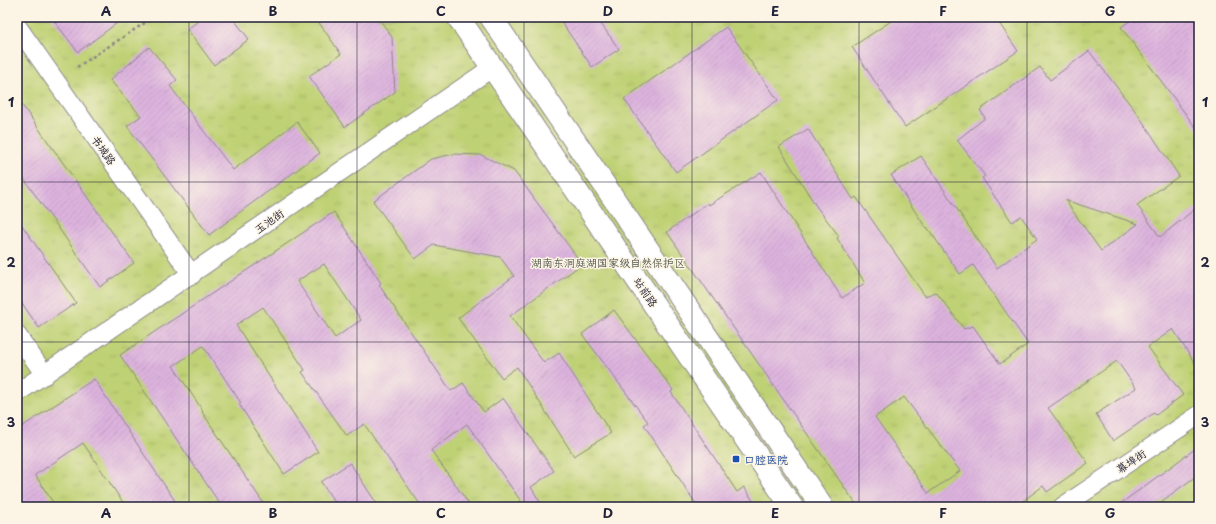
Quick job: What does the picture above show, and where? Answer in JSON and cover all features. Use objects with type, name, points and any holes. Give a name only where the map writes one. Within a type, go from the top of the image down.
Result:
[{"type":"main road","name":"站前路","points":[[458,17],[792,507]]},
{"type":"main road","points":[[491,17],[822,507]]},
{"type":"street","name":"书城路","points":[[17,26],[192,275]]},
{"type":"street","name":"玉池街","points":[[17,393],[192,275],[493,67]]},
{"type":"street","points":[[17,336],[45,375]]},
{"type":"street","name":"幕埠街","points":[[1062,507],[1199,415]]},
{"type":"path","points":[[78,67],[154,17]]},
{"type":"green space","name":"湖南东洞庭湖国家级自然保护区","points":[[17,17],[1199,17],[1199,507],[17,507]]},
{"type":"building","points":[[51,17],[125,17],[78,52]]},
{"type":"building","points":[[204,17],[232,17],[249,39],[214,65],[187,29]]},
{"type":"building","points":[[315,17],[378,17],[392,37],[395,92],[345,127],[309,76],[341,54]]},
{"type":"building","points":[[558,17],[596,17],[619,49],[592,67]]},
{"type":"building","points":[[897,17],[995,17],[1018,51],[905,127],[852,47]]},
{"type":"building","points":[[1135,17],[1199,17],[1199,132],[1121,27]]},
{"type":"building","points":[[726,27],[778,100],[676,172],[624,99]]},
{"type":"building","points":[[149,47],[177,80],[170,86],[233,170],[297,122],[320,153],[209,235],[127,126],[141,116],[110,80]]},
{"type":"building","points":[[1089,51],[1139,116],[1179,176],[1137,205],[1160,237],[1199,206],[1199,370],[1173,329],[1148,347],[1183,395],[1156,415],[1154,413],[1113,441],[1096,414],[1136,388],[1117,361],[1048,408],[1088,463],[1047,492],[1043,486],[1015,507],[858,507],[667,232],[708,203],[709,205],[761,172],[842,298],[865,283],[837,238],[839,236],[816,206],[779,147],[808,129],[853,199],[856,197],[925,296],[936,292],[964,329],[973,326],[1000,364],[1028,344],[973,265],[960,274],[927,227],[926,228],[891,175],[921,156],[997,268],[1037,239],[1021,216],[1012,222],[982,178],[985,176],[957,140],[985,118],[980,110],[1040,67],[1050,80]],"holes":[[[1065,200],[1138,224],[1101,251]],[[904,397],[960,471],[928,493],[875,417]]]},
{"type":"building","points":[[17,98],[134,263],[100,287],[17,169]]},
{"type":"building","points":[[453,154],[481,155],[514,171],[582,264],[510,316],[544,363],[559,353],[611,433],[574,456],[517,367],[502,378],[458,318],[514,276],[500,257],[434,245],[415,259],[373,201],[431,159]]},
{"type":"building","points":[[334,212],[381,283],[379,285],[451,391],[463,383],[484,412],[503,398],[554,471],[531,487],[543,507],[525,507],[467,424],[431,450],[471,507],[422,507],[364,424],[347,436],[302,372],[305,370],[263,307],[236,325],[318,452],[284,474],[239,404],[241,403],[203,346],[173,366],[266,507],[222,507],[120,355]],"holes":[[[324,264],[361,320],[335,338],[297,281]]]},
{"type":"building","points":[[17,218],[76,303],[39,328],[17,296]]},
{"type":"building","points":[[614,310],[673,390],[671,392],[737,492],[744,487],[757,507],[698,507],[644,425],[648,422],[582,334]]},
{"type":"building","points":[[94,379],[179,507],[126,507],[83,443],[35,475],[56,507],[17,507],[17,430]]},
{"type":"building","points":[[1199,446],[1199,474],[1154,507],[1116,507]]},
{"type":"building","points":[[350,463],[379,507],[338,507],[321,482]]},
{"type":"place","name":"口腔医院","points":[[736,459]]}]
